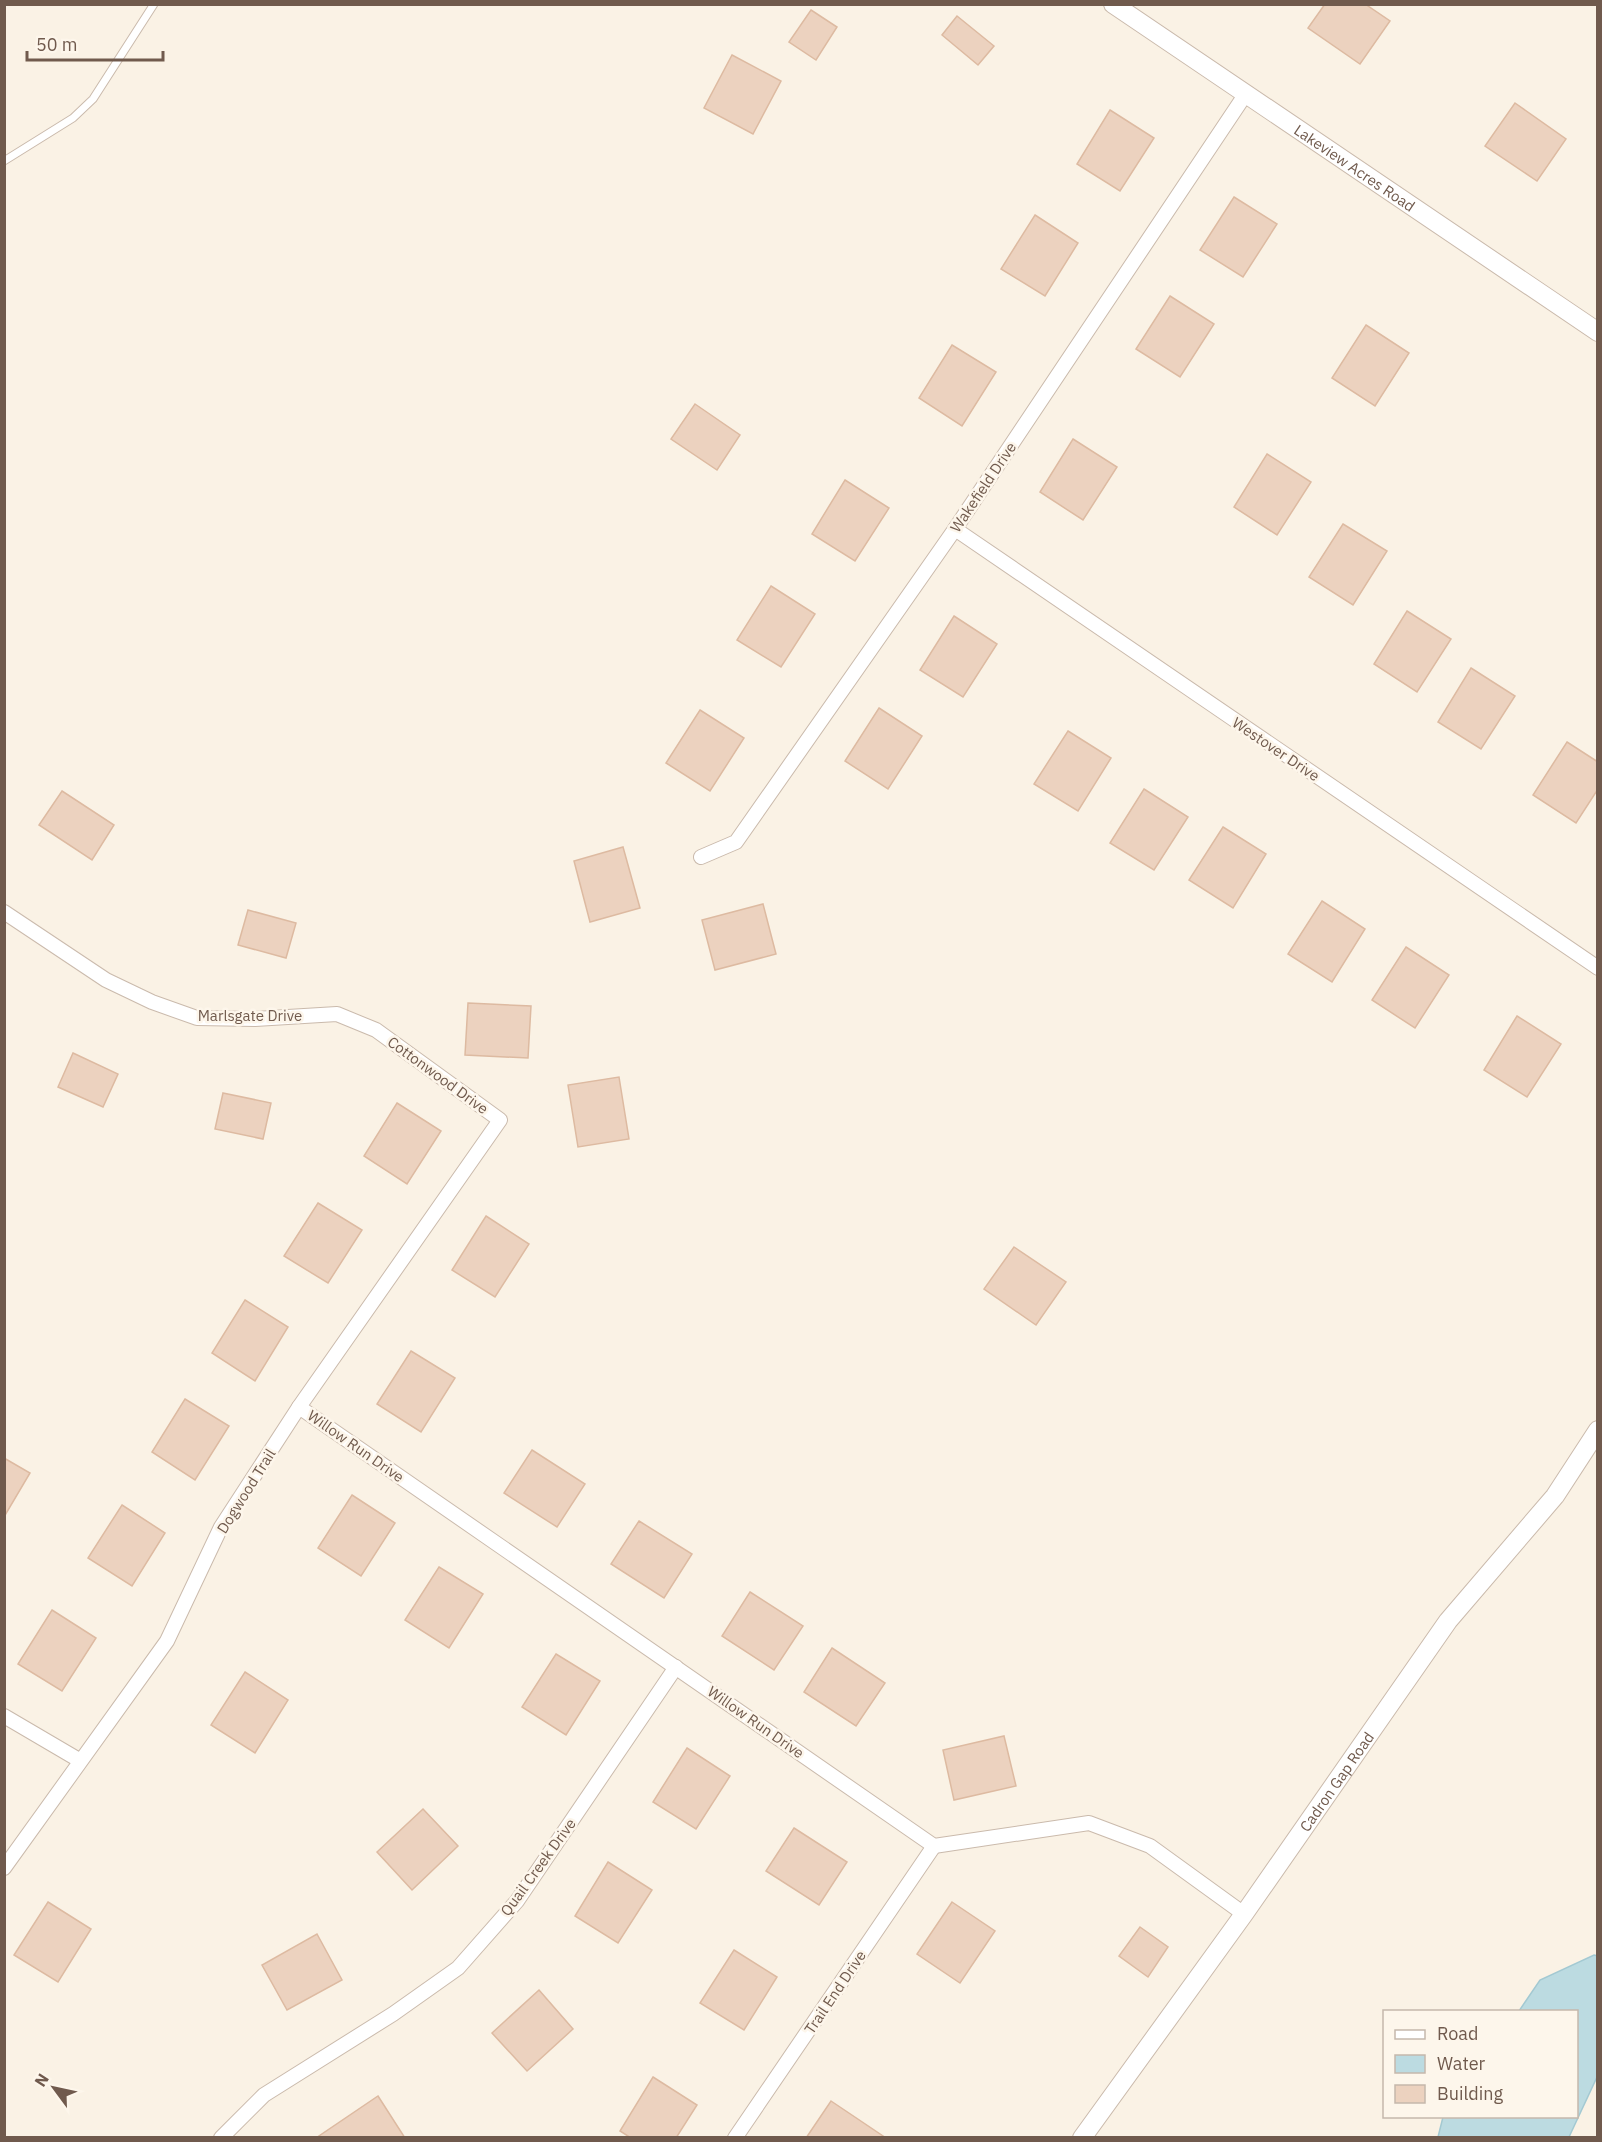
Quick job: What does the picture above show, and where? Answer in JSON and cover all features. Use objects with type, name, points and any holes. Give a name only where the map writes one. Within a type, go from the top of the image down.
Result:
[{"type":"street","name":"Lakeview Acres Road","points":[[1113,4],[1598,332]]},
{"type":"street","name":"Wakefield Drive","points":[[700,857],[736,842],[955,529],[1245,95]]},
{"type":"street","name":"Westover Drive","points":[[955,529],[1598,968]]},
{"type":"street","name":"Marlsgate Drive","points":[[4,912],[106,980],[152,1002],[197,1017],[255,1018],[337,1014],[376,1030]]},
{"type":"street","name":"Cottonwood Drive","points":[[376,1030],[500,1120]]},
{"type":"street","name":"Dogwood Trail","points":[[4,1868],[79,1760],[167,1641],[221,1527],[299,1407],[500,1120]]},
{"type":"street","name":"Willow Run Drive","points":[[299,1407],[934,1846]]},
{"type":"street","name":"Cadron Gap Road","points":[[1082,2138],[1244,1914],[1448,1621],[1555,1496],[1598,1430]]},
{"type":"street","name":"Quail Creek Drive","points":[[221,2138],[264,2095],[393,2014],[458,1968],[517,1901],[675,1667]]},
{"type":"street","points":[[4,1716],[79,1760]]},
{"type":"street","points":[[934,1846],[1089,1823],[1150,1846],[1244,1914]]},
{"type":"street","name":"Trail End Drive","points":[[735,2138],[934,1846]]},
{"type":"lane","points":[[4,161],[73,118],[93,99],[154,4]]},
{"type":"water","points":[[1594,1955],[1598,1956],[1597,2077],[1578,2118],[1578,2010],[1520,2010],[1540,1980]]},
{"type":"water","points":[[1443,2118],[1578,2118],[1569,2137],[1438,2137]]},
{"type":"building","points":[[1325,4],[1365,4],[1390,21],[1360,64],[1308,28]]},
{"type":"building","points":[[811,10],[837,27],[816,60],[789,42]]},
{"type":"building","points":[[957,16],[994,46],[978,65],[942,35]]},
{"type":"building","points":[[732,55],[781,81],[753,134],[704,108]]},
{"type":"building","points":[[1515,103],[1566,139],[1537,181],[1485,146]]},
{"type":"building","points":[[1110,110],[1154,138],[1120,191],[1077,164]]},
{"type":"building","points":[[1234,197],[1277,224],[1243,277],[1200,250]]},
{"type":"building","points":[[1035,215],[1078,243],[1045,296],[1001,269]]},
{"type":"building","points":[[1170,296],[1214,324],[1180,377],[1136,349]]},
{"type":"building","points":[[1366,325],[1409,353],[1375,406],[1332,378]]},
{"type":"building","points":[[952,345],[996,372],[962,426],[919,398]]},
{"type":"building","points":[[695,404],[740,435],[717,470],[671,439]]},
{"type":"building","points":[[1073,439],[1117,467],[1083,520],[1040,492]]},
{"type":"building","points":[[1267,454],[1311,482],[1277,535],[1234,507]]},
{"type":"building","points":[[845,480],[889,508],[855,561],[812,534]]},
{"type":"building","points":[[1343,524],[1387,551],[1353,605],[1309,577]]},
{"type":"building","points":[[771,586],[815,614],[781,667],[737,640]]},
{"type":"building","points":[[1407,611],[1451,639],[1417,692],[1374,664]]},
{"type":"building","points":[[954,616],[997,644],[963,697],[920,670]]},
{"type":"building","points":[[1471,668],[1515,696],[1481,749],[1438,722]]},
{"type":"building","points":[[879,708],[922,736],[888,789],[845,761]]},
{"type":"building","points":[[700,710],[744,738],[710,791],[666,763]]},
{"type":"building","points":[[1068,731],[1111,758],[1078,811],[1034,784]]},
{"type":"building","points":[[1567,742],[1598,762],[1598,789],[1576,823],[1533,795]]},
{"type":"building","points":[[1144,789],[1188,817],[1154,870],[1110,843]]},
{"type":"building","points":[[62,791],[114,825],[92,860],[39,825]]},
{"type":"building","points":[[1223,827],[1266,854],[1233,908],[1189,880]]},
{"type":"building","points":[[623,847],[640,908],[590,922],[574,861]]},
{"type":"building","points":[[1322,901],[1365,929],[1332,982],[1288,954]]},
{"type":"building","points":[[763,904],[776,954],[715,970],[702,920]]},
{"type":"building","points":[[248,910],[296,923],[286,958],[238,945]]},
{"type":"building","points":[[1406,947],[1449,975],[1415,1028],[1372,1000]]},
{"type":"building","points":[[468,1003],[531,1006],[528,1058],[465,1055]]},
{"type":"building","points":[[1517,1016],[1561,1044],[1527,1097],[1484,1070]]},
{"type":"building","points":[[73,1053],[118,1074],[103,1107],[58,1087]]},
{"type":"building","points":[[619,1077],[629,1139],[578,1147],[568,1085]]},
{"type":"building","points":[[223,1093],[271,1103],[263,1139],[215,1129]]},
{"type":"building","points":[[397,1103],[441,1131],[407,1184],[364,1156]]},
{"type":"building","points":[[318,1203],[362,1230],[328,1283],[284,1256]]},
{"type":"building","points":[[486,1216],[529,1244],[495,1297],[452,1270]]},
{"type":"building","points":[[1014,1247],[1066,1282],[1036,1325],[984,1289]]},
{"type":"building","points":[[245,1300],[288,1327],[255,1381],[212,1353]]},
{"type":"building","points":[[411,1351],[455,1378],[421,1432],[377,1404]]},
{"type":"building","points":[[185,1399],[229,1426],[195,1480],[152,1452]]},
{"type":"building","points":[[532,1450],[585,1484],[557,1527],[504,1493]]},
{"type":"building","points":[[4,1458],[30,1473],[4,1517]]},
{"type":"building","points":[[352,1495],[395,1523],[361,1576],[318,1548]]},
{"type":"building","points":[[122,1505],[165,1533],[132,1586],[88,1558]]},
{"type":"building","points":[[639,1521],[692,1554],[664,1598],[611,1564]]},
{"type":"building","points":[[439,1567],[483,1594],[449,1648],[405,1620]]},
{"type":"building","points":[[750,1592],[803,1626],[774,1670],[722,1636]]},
{"type":"building","points":[[52,1610],[96,1638],[62,1691],[18,1664]]},
{"type":"building","points":[[832,1648],[885,1683],[856,1726],[804,1692]]},
{"type":"building","points":[[556,1654],[600,1681],[566,1735],[522,1707]]},
{"type":"building","points":[[245,1672],[288,1700],[255,1753],[211,1725]]},
{"type":"building","points":[[1004,1736],[1016,1786],[954,1800],[943,1750]]},
{"type":"building","points":[[687,1748],[730,1776],[696,1829],[653,1802]]},
{"type":"building","points":[[423,1809],[458,1846],[412,1890],[377,1852]]},
{"type":"building","points":[[794,1828],[847,1862],[819,1905],[766,1871]]},
{"type":"building","points":[[608,1862],[652,1890],[618,1943],[575,1916]]},
{"type":"building","points":[[48,1902],[91,1929],[58,1982],[14,1955]]},
{"type":"building","points":[[952,1902],[995,1931],[960,1983],[917,1954]]},
{"type":"building","points":[[1140,1927],[1168,1947],[1148,1977],[1119,1956]]},
{"type":"building","points":[[317,1934],[342,1980],[287,2010],[262,1965]]},
{"type":"building","points":[[734,1950],[777,1977],[744,2030],[700,2003]]},
{"type":"building","points":[[539,1990],[573,2029],[527,2071],[492,2033]]},
{"type":"building","points":[[653,2077],[697,2105],[676,2138],[631,2138],[620,2131]]},
{"type":"building","points":[[378,2096],[405,2138],[316,2138]]},
{"type":"building","points":[[831,2101],[886,2138],[806,2138]]}]
